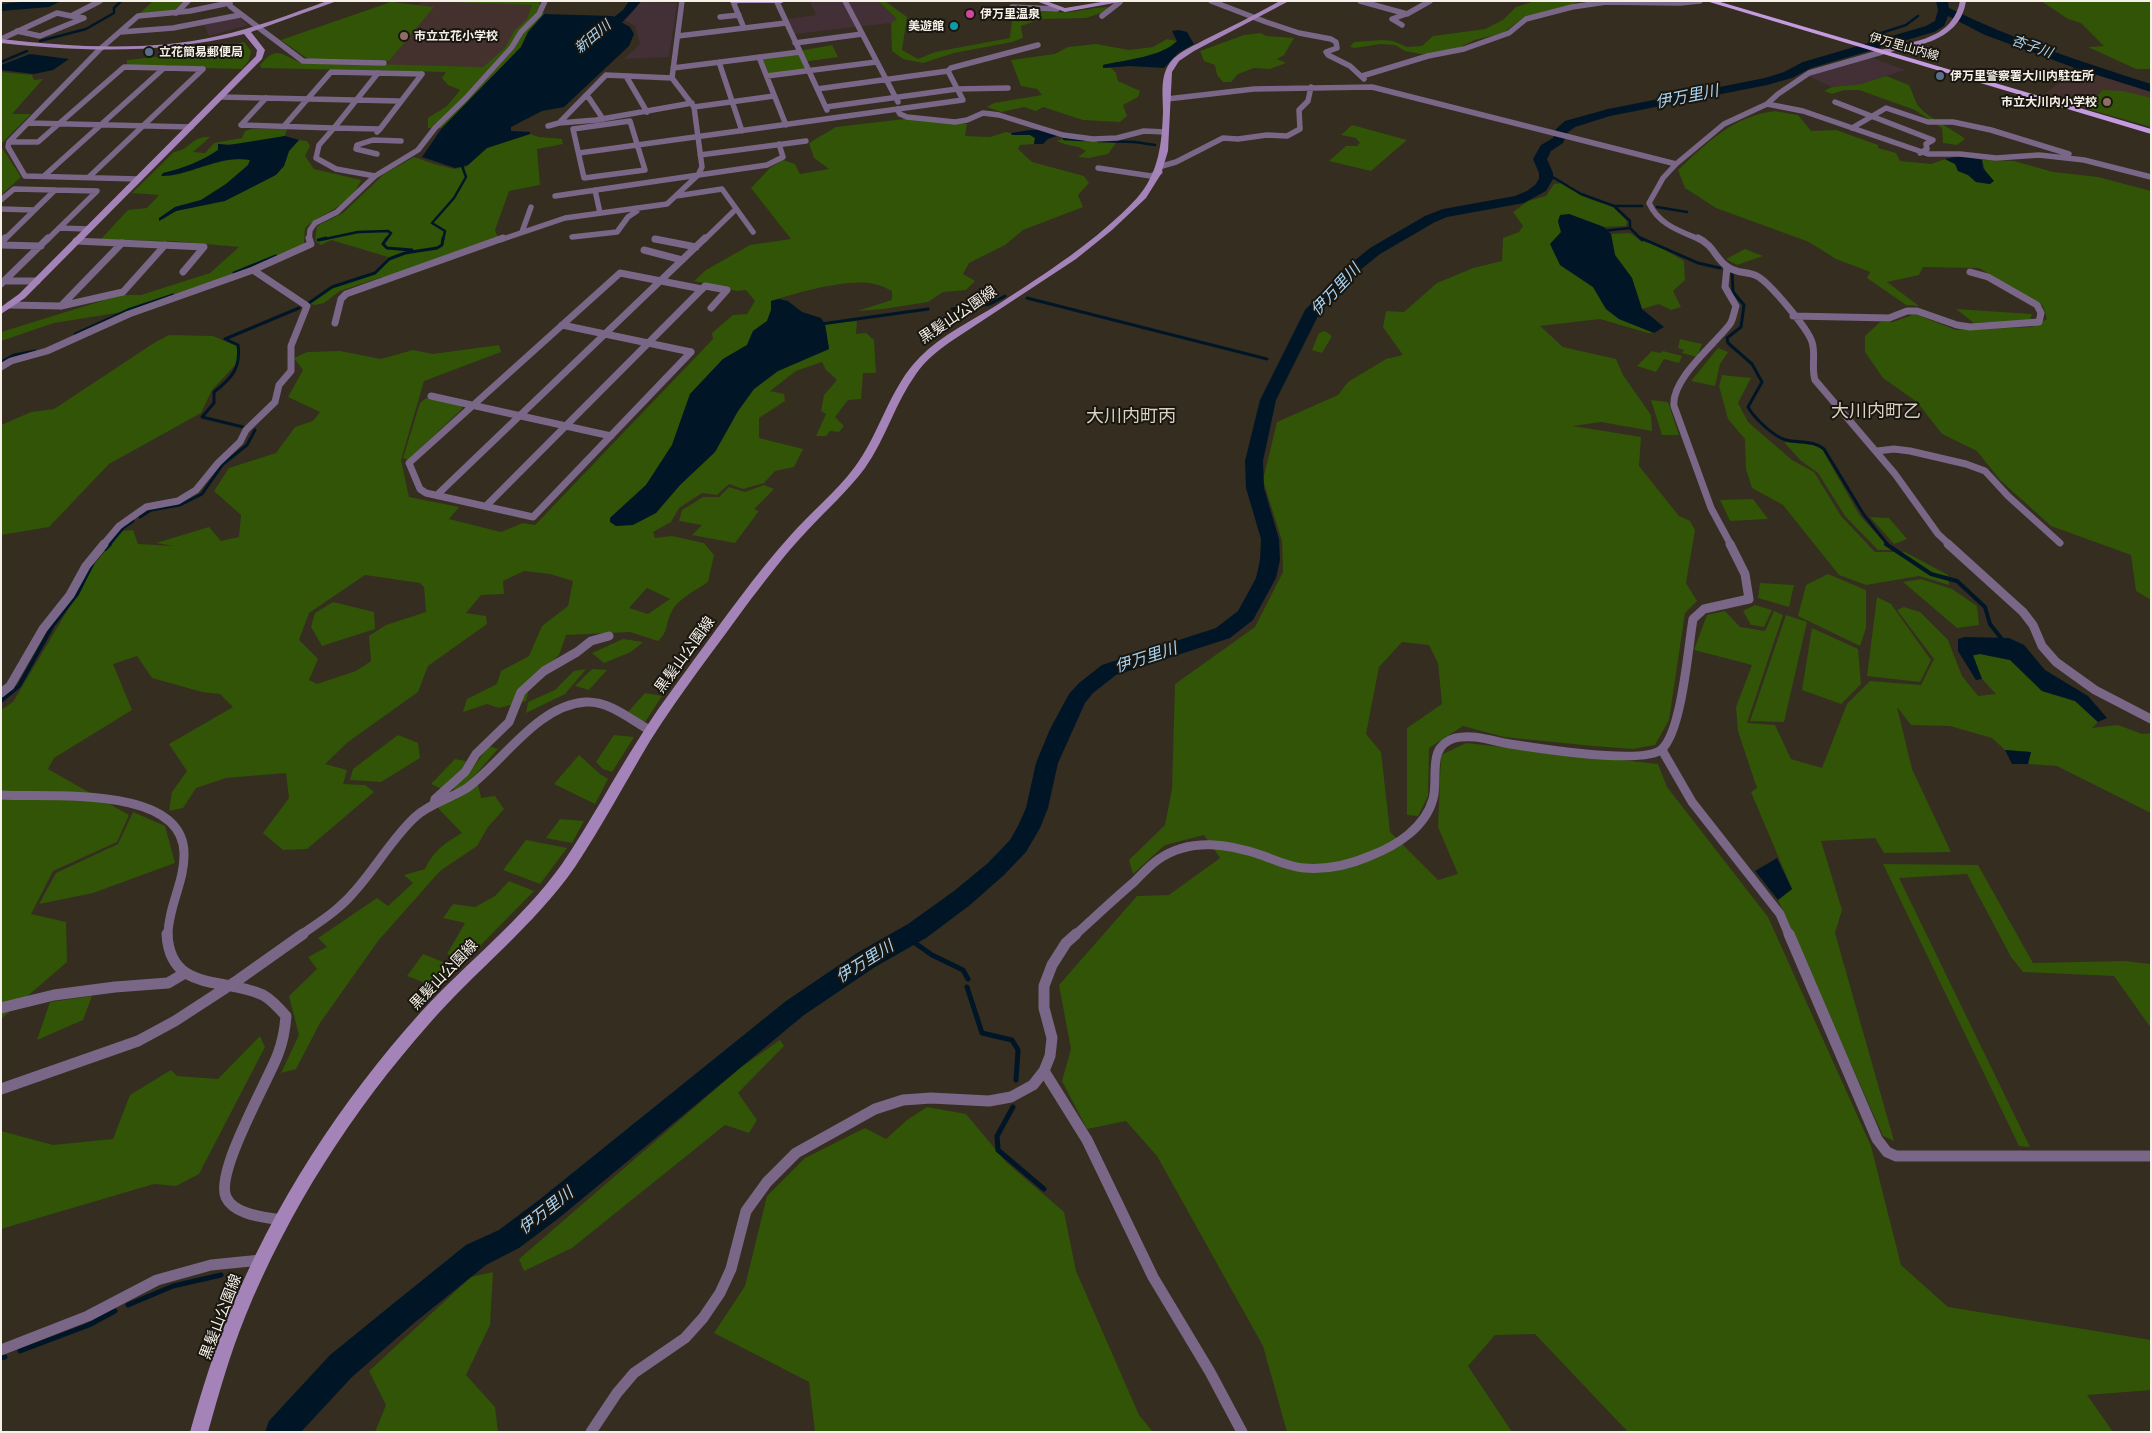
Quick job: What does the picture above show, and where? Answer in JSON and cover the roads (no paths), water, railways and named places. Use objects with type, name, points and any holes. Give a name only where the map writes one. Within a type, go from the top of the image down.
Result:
[{"type":"main road","points":[[1,40],[54,48],[99,50],[166,46],[258,28],[334,1]]},
{"type":"main road","points":[[731,1],[782,1]]},
{"type":"main road","points":[[1039,1],[1057,9],[1079,10],[1121,2]]},
{"type":"main road","points":[[1161,169],[1165,132],[1167,74],[1173,63],[1194,48],[1286,1]]},
{"type":"main road","name":"伊万里山内線","points":[[1709,1],[2151,132]]},
{"type":"main road","points":[[1881,52],[1931,38],[1956,24],[1963,11],[1964,1]]},
{"type":"main road","points":[[1,311],[37,281],[260,58],[261,50],[246,31]]},
{"type":"main road","name":"黒髪山公園線","points":[[199,1432],[231,1331],[261,1260],[281,1220],[331,1136],[373,1078],[431,1011],[549,892],[581,848],[651,731],[777,558],[812,518],[832,501],[860,467],[871,451],[908,378],[920,362],[945,341],[1080,254],[1133,206],[1151,186],[1161,169]]},
{"type":"street","points":[[71,16],[100,1]]},
{"type":"street","points":[[176,13],[188,1]]},
{"type":"street","points":[[1,367],[11,361],[47,351],[130,314],[253,270],[312,244],[309,241],[310,230],[315,223],[337,212],[375,176],[418,150],[435,128],[466,98],[512,47],[522,32],[539,14],[545,1]]},
{"type":"street","points":[[335,323],[341,299],[346,294],[565,218],[666,204],[676,196],[698,175],[702,167],[693,105],[672,78],[682,1]]},
{"type":"street","points":[[736,1],[734,4],[744,28]]},
{"type":"street","points":[[846,1],[895,97],[900,114],[907,117],[935,120],[967,120],[976,114],[999,115],[1063,135],[1093,139],[1117,138],[1144,131],[1165,132]]},
{"type":"street","points":[[1211,1],[1233,13],[1251,19],[1302,34],[1328,37],[1336,42],[1337,48],[1326,52],[1328,55],[1350,66],[1372,87]]},
{"type":"street","points":[[1360,1],[1406,14]]},
{"type":"street","points":[[1402,25],[1392,19],[1430,1]]},
{"type":"street","points":[[1362,76],[1428,56],[1464,49],[1509,33],[1526,19],[1572,7],[1606,2],[1680,3],[1700,1]]},
{"type":"street","points":[[138,178],[25,176],[8,147],[9,142],[99,50],[138,16],[176,13],[230,2],[240,15],[303,61],[384,63]]},
{"type":"street","points":[[777,2],[831,118]]},
{"type":"street","points":[[1102,16],[1121,2]]},
{"type":"street","points":[[1012,8],[1057,9]]},
{"type":"street","points":[[1,40],[17,31],[57,13],[84,18],[40,36],[17,31]]},
{"type":"street","points":[[121,32],[173,28],[240,15]]},
{"type":"street","points":[[720,17],[739,15]]},
{"type":"street","points":[[678,36],[786,23]]},
{"type":"street","points":[[796,43],[862,34]]},
{"type":"street","points":[[817,89],[948,71],[950,68],[980,59],[1038,45]]},
{"type":"street","points":[[673,68],[800,52]]},
{"type":"street","points":[[1881,52],[1809,73],[1778,94],[1767,104],[1724,124],[1676,164],[1663,178],[1650,203],[1651,208],[1656,217],[1672,228],[1706,242],[1713,247],[1727,267],[1750,274],[1765,282],[1810,337],[1815,346],[1812,374],[1815,380],[1877,451],[1938,534],[2011,598],[2034,626],[2036,636],[2046,652],[2070,673],[2119,703],[2151,719]]},
{"type":"street","points":[[759,57],[786,124]]},
{"type":"street","points":[[719,62],[742,131]]},
{"type":"street","points":[[767,76],[876,62]]},
{"type":"street","points":[[9,142],[38,142],[124,67],[203,69],[89,178]]},
{"type":"street","points":[[44,176],[164,68]]},
{"type":"street","points":[[579,154],[963,100],[948,71]]},
{"type":"street","points":[[284,126],[331,72],[422,74],[370,140]]},
{"type":"street","points":[[375,176],[337,169],[323,164],[316,158],[316,152],[318,144],[334,128],[378,73]]},
{"type":"street","points":[[559,123],[606,76],[672,78]]},
{"type":"street","points":[[626,76],[647,112]]},
{"type":"street","points":[[1098,168],[1151,176],[1161,169],[1223,138],[1244,139],[1267,135],[1291,135],[1300,129],[1299,110],[1308,101],[1311,86]]},
{"type":"street","points":[[1167,100],[1254,88],[1311,86],[1372,87],[1676,164]]},
{"type":"street","points":[[826,106],[957,89],[1008,88]]},
{"type":"street","points":[[585,96],[589,98],[603,119]]},
{"type":"street","points":[[548,126],[693,105],[774,96]]},
{"type":"street","points":[[220,98],[399,101]]},
{"type":"street","points":[[266,98],[241,125],[380,129]]},
{"type":"street","points":[[1835,102],[1933,140],[1926,144],[1927,149],[1920,153]]},
{"type":"street","points":[[1767,104],[1803,111],[1920,153],[1960,154],[1996,158],[2039,155],[2084,160]]},
{"type":"street","points":[[1852,128],[1886,108],[1928,122],[1953,122],[1991,130],[2084,160],[2151,177]]},
{"type":"street","points":[[630,121],[638,145],[645,170],[584,178],[574,129],[630,121]]},
{"type":"street","points":[[28,123],[191,126]]},
{"type":"street","points":[[377,154],[356,149],[357,145],[370,140],[401,141]]},
{"type":"street","points":[[700,155],[806,141]]},
{"type":"street","points":[[555,196],[767,165],[777,161],[783,155],[779,144]]},
{"type":"street","points":[[1,200],[14,189],[97,191],[3,282]]},
{"type":"street","points":[[1,243],[55,190]]},
{"type":"street","points":[[595,190],[600,213]]},
{"type":"street","points":[[676,196],[722,190],[753,232]]},
{"type":"street","points":[[522,232],[531,207]]},
{"type":"street","points":[[572,237],[584,239],[617,232],[628,216],[637,211],[637,208]]},
{"type":"street","points":[[1,209],[34,210]]},
{"type":"street","points":[[437,495],[735,210]]},
{"type":"street","points":[[59,228],[88,229]]},
{"type":"street","points":[[655,239],[696,247]]},
{"type":"street","points":[[76,242],[204,247],[183,272]]},
{"type":"street","points":[[1,243],[41,246]]},
{"type":"street","points":[[61,306],[122,243]]},
{"type":"street","points":[[10,305],[61,306],[122,292],[166,245]]},
{"type":"street","points":[[644,250],[682,260]]},
{"type":"street","points":[[591,1432],[617,1393],[634,1373],[685,1338],[703,1318],[720,1293],[731,1268],[746,1211],[767,1182],[796,1153],[875,1108],[903,1100],[931,1098],[988,1100],[1011,1097],[1033,1085],[1044,1071],[1050,1056],[1052,1038],[1044,1008],[1044,986],[1052,964],[1066,943],[1159,859],[1176,850],[1203,844],[1238,847],[1302,868],[1322,869],[1341,866],[1393,846],[1413,829],[1428,812],[1434,798],[1435,758],[1442,745],[1452,738],[1479,736],[1502,744],[1623,756],[1653,754],[1662,750],[1670,738],[1676,720],[1692,619],[1698,611],[1705,608],[1738,604],[1749,599],[1749,585],[1738,556],[1712,510],[1674,406],[1673,396],[1679,385],[1714,341],[1731,324],[1736,306],[1725,287],[1727,267]]},
{"type":"street","points":[[1,693],[10,686],[43,629],[70,595],[86,566],[119,526],[146,507],[178,501],[196,490],[218,463],[240,442],[246,430],[275,402],[279,385],[291,371],[288,359],[307,306],[253,270]]},
{"type":"street","points":[[1793,316],[1889,318],[1907,311],[1917,310],[1958,325],[1970,327],[2038,322],[2042,313],[2037,305],[1988,277],[1970,272]]},
{"type":"street","points":[[562,325],[691,352],[533,517],[426,493],[420,489],[410,463],[473,405],[562,325],[620,273],[702,289]]},
{"type":"street","points":[[3,282],[37,281]]},
{"type":"street","points":[[486,506],[705,286],[727,290],[711,308]]},
{"type":"street","points":[[431,396],[611,436]]},
{"type":"street","points":[[1877,451],[1910,451],[1966,464],[1985,471],[2008,496],[2060,543]]},
{"type":"street","points":[[434,804],[435,799],[465,772],[476,754],[509,722],[521,692],[544,671],[577,652],[591,640],[609,636]]},
{"type":"street","points":[[1,1089],[138,1041],[175,1021],[227,987],[340,907],[414,818],[434,804],[455,795],[473,783],[503,753],[541,721],[569,705],[581,702],[605,705],[651,731]]},
{"type":"street","points":[[1662,750],[1692,802],[1780,914],[1877,1139],[1887,1152],[1896,1156],[2151,1156]]},
{"type":"street","points":[[1,795],[99,799],[145,805],[161,812],[181,836],[184,854],[181,879],[167,932],[167,945],[174,960],[185,973],[206,983],[260,994],[276,1004],[286,1016],[285,1034],[277,1058],[228,1163],[223,1184],[225,1196],[233,1205],[246,1212],[281,1220]]},
{"type":"street","points":[[1,1008],[54,995],[115,987],[168,983],[185,973]]},
{"type":"street","points":[[1044,1071],[1087,1140],[1153,1277],[1210,1372],[1242,1432]]},
{"type":"street","points":[[1,1350],[88,1316],[157,1280],[211,1265],[261,1260]]},
{"type":"water","points":[[544,14],[612,16],[621,19],[621,22],[630,27],[634,34],[629,46],[564,107],[542,111],[511,127],[511,131],[530,132],[530,134],[487,148],[468,165],[455,168],[422,157],[442,128],[521,47],[528,32]]},
{"type":"water","points":[[1172,31],[1187,32],[1194,44],[1178,53],[1164,68],[1130,66],[1103,68],[1103,65],[1162,51],[1177,41]]},
{"type":"water","points":[[30,54],[69,59],[53,70],[34,74],[1,70],[1,65]]},
{"type":"water","points":[[1042,130],[1057,136],[1048,139],[1043,144],[1034,144],[1035,138],[1030,135],[1012,135],[1011,133]]},
{"type":"water","points":[[285,136],[299,140],[289,151],[284,166],[276,175],[225,201],[176,211],[159,221],[159,218],[175,207],[201,200],[226,184],[248,165],[250,160],[228,160],[183,173],[161,176],[163,173],[185,167],[205,158],[218,150],[218,144],[229,145]]},
{"type":"water","points":[[1969,157],[1982,160],[1983,168],[1994,181],[1990,184],[1976,182],[1968,175],[1958,171],[1955,164],[1945,159]]},
{"type":"water","points":[[1569,214],[1604,227],[1611,234],[1615,255],[1632,278],[1642,309],[1664,327],[1654,333],[1619,319],[1606,309],[1593,287],[1560,265],[1550,244],[1561,232],[1558,221],[1560,215]]},
{"type":"water","points":[[779,299],[788,301],[802,312],[821,318],[825,324],[829,349],[778,371],[754,389],[738,411],[715,452],[680,485],[656,513],[633,525],[616,526],[610,522],[610,518],[646,485],[672,445],[690,394],[723,359],[747,345],[753,331],[767,321],[771,310],[771,301]]},
{"type":"water","points":[[1965,637],[2009,638],[2024,645],[2045,670],[2088,696],[2107,718],[2098,722],[2075,701],[2042,691],[2010,660],[1980,654],[1973,655],[1982,679],[1976,680],[1958,651],[1958,639]]},
{"type":"water","points":[[2005,750],[2031,752],[2028,764],[2012,764]]},
{"type":"water","points":[[1777,858],[1792,889],[1778,900],[1755,871]]},
{"type":"waterway","points":[[1,8],[49,4],[55,1]]},
{"type":"waterway","points":[[40,41],[86,29],[114,13],[114,8],[121,1]]},
{"type":"waterway","name":"新田川","points":[[597,36],[627,12],[635,1]]},
{"type":"waterway","name":"伊万里川","points":[[1942,1],[1944,10]]},
{"type":"waterway","name":"伊万里川","points":[[280,1432],[341,1366],[476,1255],[509,1239],[549,1209],[795,1008],[866,960],[917,931],[962,898],[996,869],[1018,846],[1029,828],[1037,808],[1047,763],[1076,699],[1086,688],[1109,670],[1223,633],[1246,615],[1266,578],[1270,560],[1270,539],[1255,488],[1254,461],[1268,400],[1313,310],[1349,272],[1375,251],[1443,213],[1519,200],[1541,188],[1546,179],[1546,173],[1540,159],[1546,148],[1558,140],[1561,132],[1570,124],[1608,113],[1767,81],[1788,75],[1807,65],[1930,29],[1940,23],[1944,10]]},
{"type":"waterway","name":"杏子川","points":[[1944,10],[1989,32],[2079,65],[2151,88]]},
{"type":"waterway","points":[[1875,35],[1906,25],[1918,16]]},
{"type":"waterway","name":"伊万里川","points":[[1878,40],[1885,43]]},
{"type":"waterway","points":[[1,62],[27,51]]},
{"type":"waterway","points":[[1064,139],[1084,140]]},
{"type":"waterway","points":[[1098,141],[1135,142],[1155,145]]},
{"type":"waterway","points":[[443,240],[445,231],[432,223],[454,198],[466,177],[461,163]]},
{"type":"waterway","points":[[1546,173],[1581,194],[1614,206],[1630,221],[1630,228]]},
{"type":"waterway","points":[[1615,206],[1642,206]]},
{"type":"waterway","points":[[1657,207],[1687,212]]},
{"type":"waterway","points":[[1603,231],[1630,228]]},
{"type":"waterway","points":[[1630,228],[1642,240]]},
{"type":"waterway","points":[[320,240],[358,232],[388,231],[391,233],[386,240]]},
{"type":"waterway","points":[[318,240],[326,238]]},
{"type":"waterway","points":[[387,238],[383,244],[387,248],[412,250]]},
{"type":"waterway","points":[[309,303],[332,287],[375,273],[389,259],[405,253],[437,248],[442,245],[443,238]]},
{"type":"waterway","points":[[1641,238],[1698,263],[1720,268]]},
{"type":"waterway","points":[[234,273],[276,256]]},
{"type":"waterway","points":[[1732,272],[1733,292],[1744,305],[1741,327],[1727,338],[1728,343],[1752,364],[1762,382],[1748,407],[1765,427],[1781,438],[1811,443],[1824,449],[1864,515],[1888,545]]},
{"type":"waterway","points":[[75,334],[128,310],[173,295]]},
{"type":"waterway","points":[[952,309],[990,304],[1005,296]]},
{"type":"waterway","points":[[1027,298],[1267,359]]},
{"type":"waterway","points":[[243,427],[202,417],[214,403],[214,392],[234,372],[238,360],[238,345],[225,339],[299,308]]},
{"type":"waterway","points":[[821,324],[928,309]]},
{"type":"waterway","points":[[1,362],[14,355],[35,351]]},
{"type":"waterway","points":[[140,517],[151,510],[180,505],[202,494],[223,464],[247,445],[255,430]]},
{"type":"waterway","points":[[109,545],[123,528],[133,521]]},
{"type":"waterway","points":[[1886,544],[1931,574],[1957,581],[1985,607],[1990,624],[2004,642]]},
{"type":"waterway","points":[[105,549],[109,545]]},
{"type":"waterway","points":[[1,701],[19,686],[53,625],[77,594],[92,564]]},
{"type":"waterway","name":"伊万里川","points":[[916,935],[917,931]]},
{"type":"waterway","points":[[917,934],[915,943],[932,955],[963,970],[968,979]]},
{"type":"waterway","points":[[967,987],[982,1033],[1012,1040],[1018,1050],[1016,1080]]},
{"type":"waterway","points":[[1013,1107],[997,1136],[998,1150],[1044,1189]]},
{"type":"waterway","points":[[128,1305],[173,1286],[221,1275]]},
{"type":"waterway","points":[[20,1351],[89,1325],[115,1311]]},
{"type":"waterway","points":[[1,1358],[5,1357]]},
{"type":"place","name":"伊万里温泉","points":[[970,14]]},
{"type":"place","name":"美遊館","points":[[954,26]]},
{"type":"place","name":"市立立花小学校","points":[[404,36]]},
{"type":"place","name":"立花簡易郵便局","points":[[149,52]]},
{"type":"place","name":"伊万里警察署大川内駐在所","points":[[1940,76]]},
{"type":"place","name":"市立大川内小学校","points":[[2107,102]]},
{"type":"district","name":"大川内町乙","points":[[1876,412]]},
{"type":"district","name":"大川内町丙","points":[[1131,417]]}]
